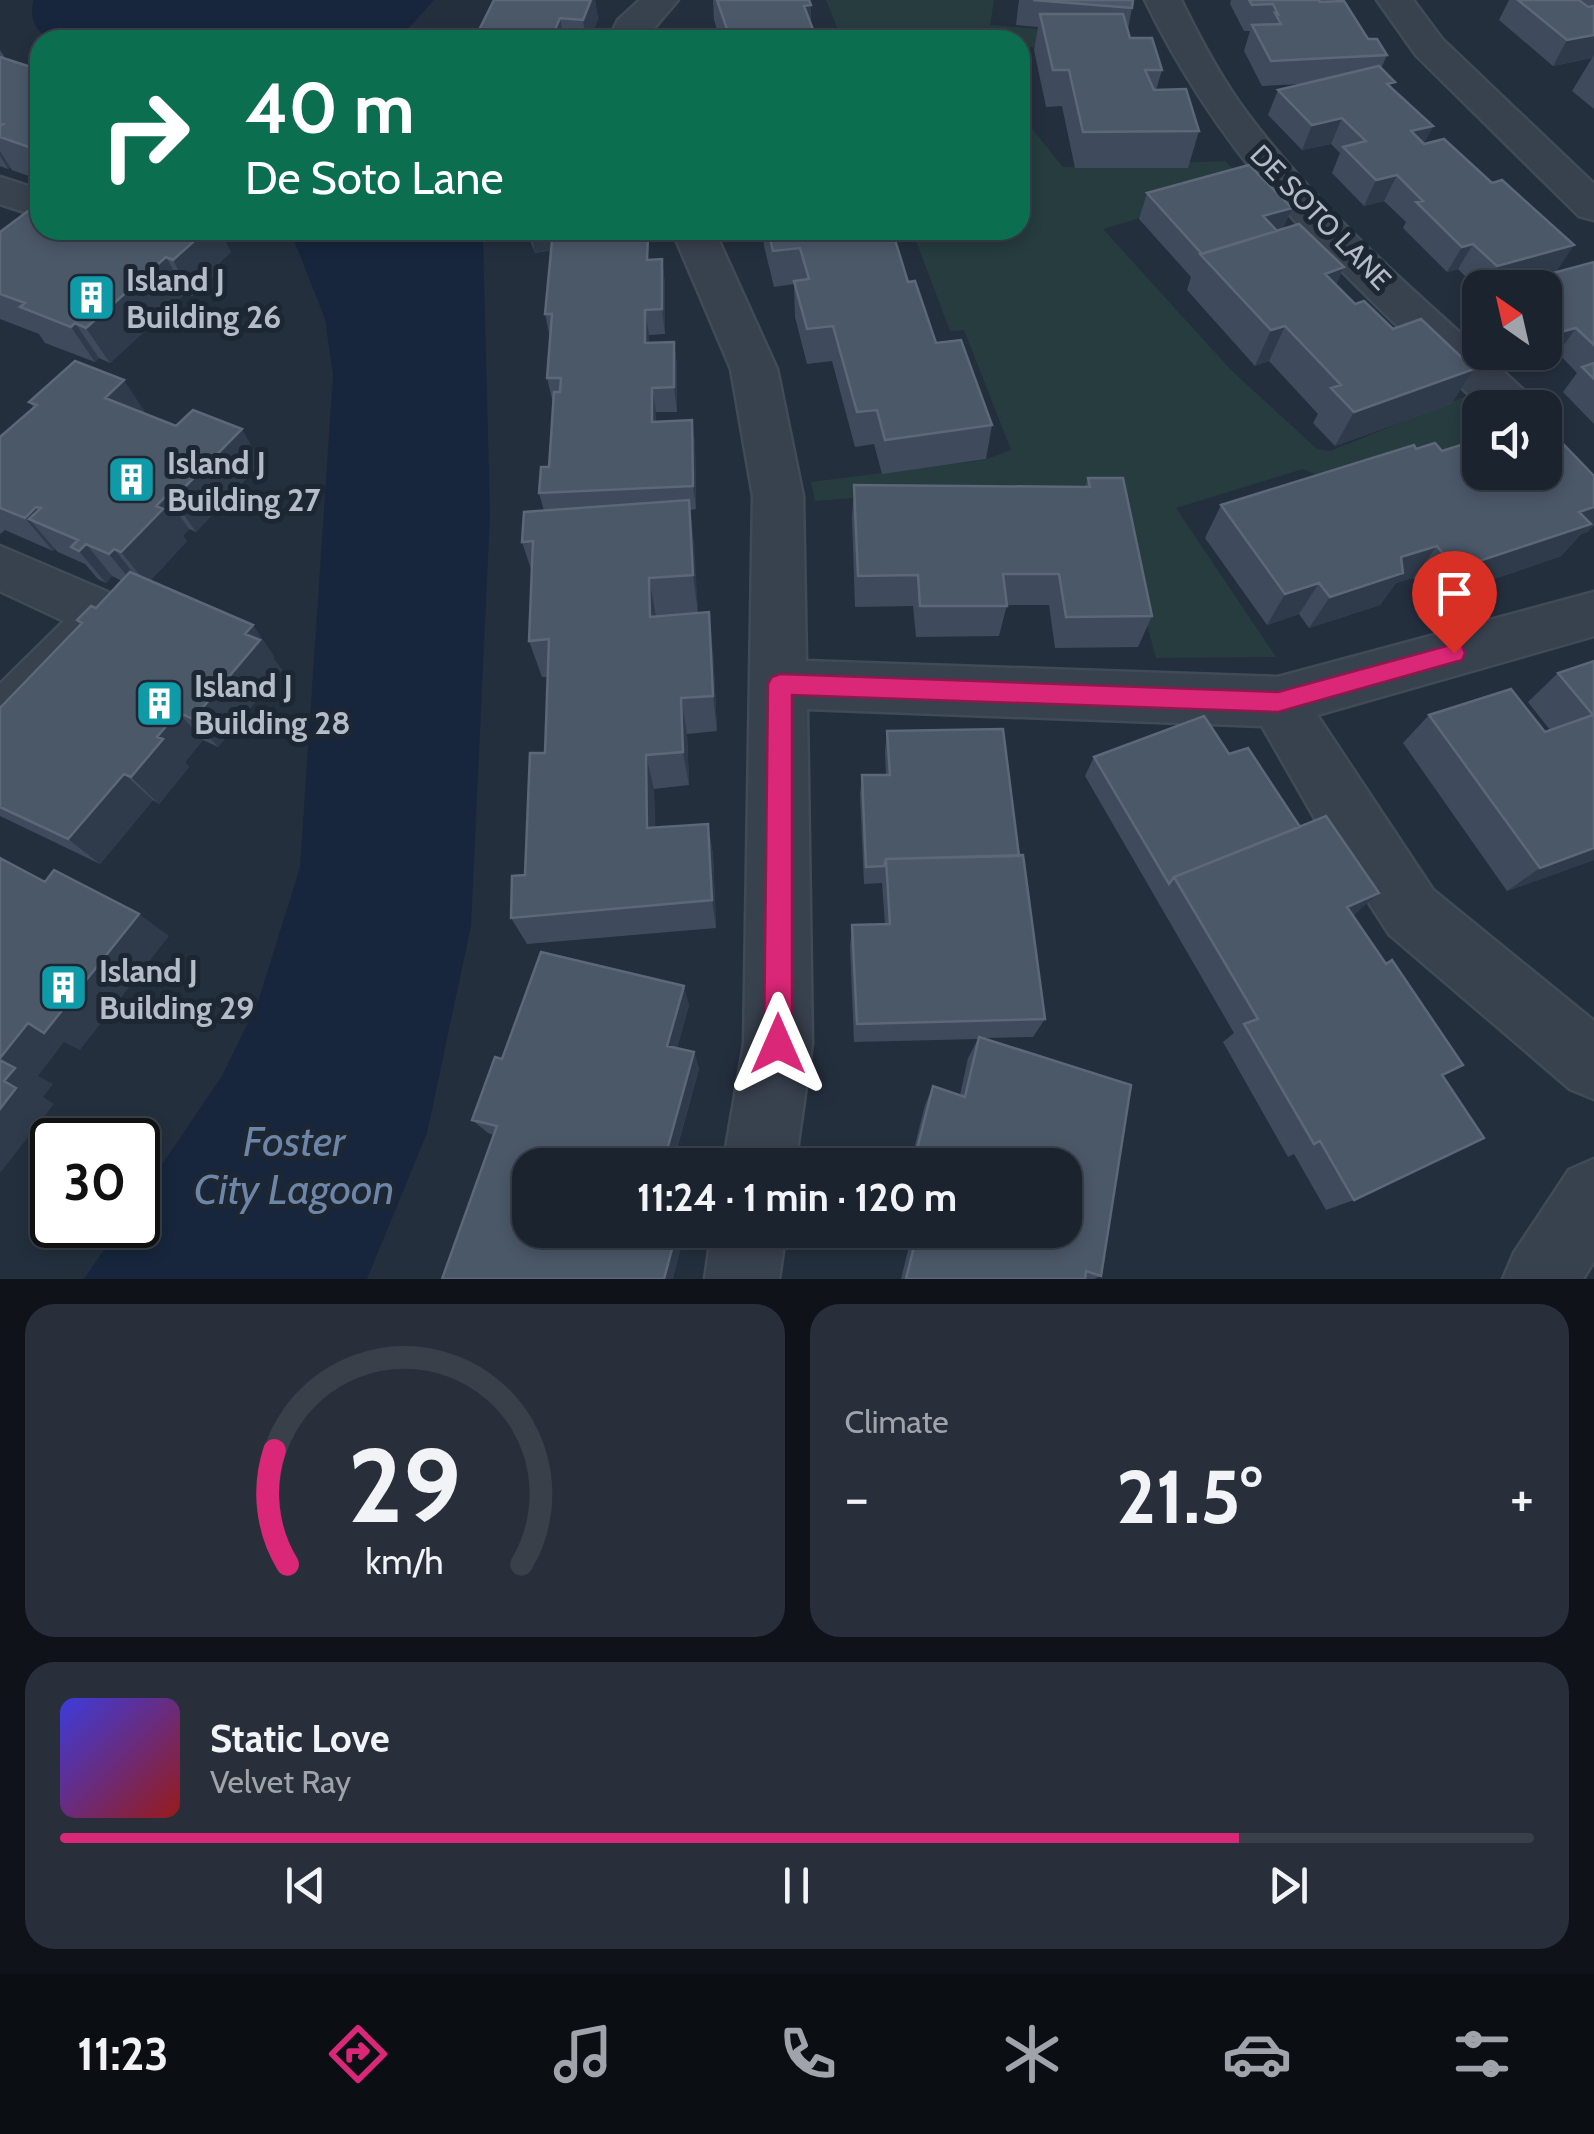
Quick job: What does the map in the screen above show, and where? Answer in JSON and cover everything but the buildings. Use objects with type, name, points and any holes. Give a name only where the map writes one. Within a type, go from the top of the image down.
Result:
[{"type":"street","points":[[631,30],[660,0]]},
{"type":"street","name":"DE SOTO LANE","points":[[1163,0],[1183,49],[1211,95],[1266,164],[1495,390]]},
{"type":"street","points":[[1395,0],[1429,48],[1594,206]]},
{"type":"street","points":[[0,190],[30,218]]},
{"type":"street","points":[[696,240],[754,368],[778,496],[778,1044],[762,1148]]},
{"type":"street","points":[[0,568],[105,616],[0,722]]},
{"type":"street","points":[[780,684],[1278,702],[1594,614]]},
{"type":"street","points":[[1278,702],[1338,803],[1411,912],[1594,1065]]},
{"type":"street","points":[[1540,1279],[1594,1195]]},
{"type":"street","points":[[742,1279],[746,1248]]},
{"type":"green space","points":[[826,0],[994,0],[990,25],[1086,33],[1091,47],[1030,47],[1030,30],[838,30]]},
{"type":"green space","points":[[1030,126],[1063,167],[1225,161],[1250,185],[1103,229],[1231,370],[1317,449],[1330,451],[1462,398],[1462,451],[1338,484],[1303,469],[1176,508],[1276,657],[1156,658],[1120,526],[1097,492],[1008,485],[815,501],[811,482],[984,460],[1011,450],[964,330],[950,331],[916,240],[1030,240]]},
{"type":"water","points":[[33,0],[434,0],[407,30],[39,30],[32,13]]},
{"type":"water","name":"Foster City Lagoon","points":[[294,240],[483,240],[490,515],[471,926],[427,1133],[367,1279],[84,1279],[105,1248],[160,1248],[160,1168],[222,1076],[258,1002],[300,867],[333,375],[325,319]]},
{"type":"place","name":"Island J Building 26","points":[[91,297]]},
{"type":"place","name":"Island J Building 27","points":[[132,480]]},
{"type":"place","name":"Island J Building 28","points":[[159,703]]},
{"type":"place","name":"Island J Building 29","points":[[64,988]]},
{"type":"route","points":[[778,1044],[780,684],[1278,702],[1454,653]]}]
